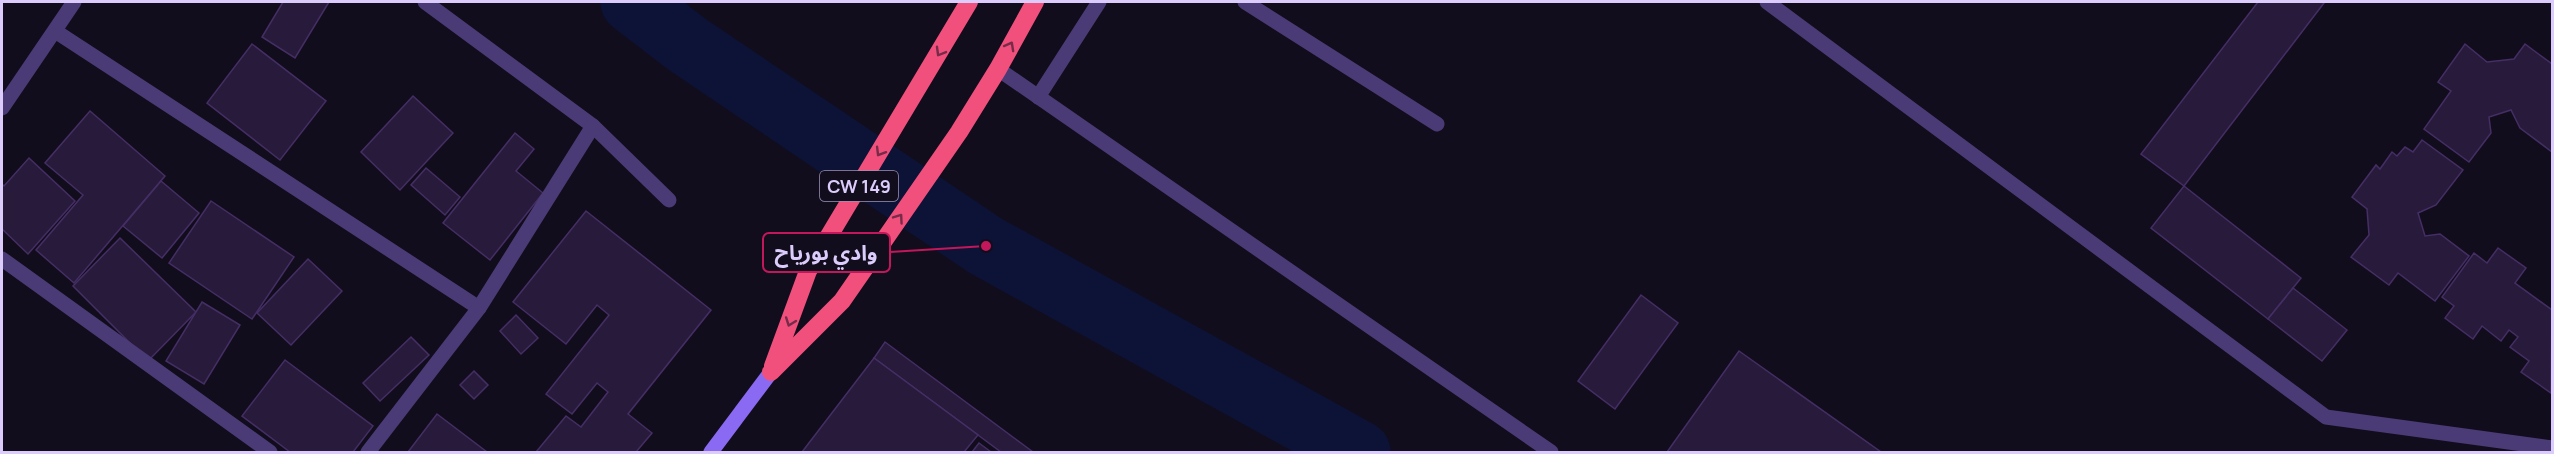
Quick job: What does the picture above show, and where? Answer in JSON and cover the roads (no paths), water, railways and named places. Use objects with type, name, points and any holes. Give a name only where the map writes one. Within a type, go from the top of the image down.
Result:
[{"type":"highway","name":"CW 149","points":[[771,372],[808,271],[969,2]]},
{"type":"highway","name":"CW 149","points":[[771,372],[842,301],[958,132],[998,69],[1035,2]]},
{"type":"main road","name":"CW 149","points":[[711,453],[771,372]]},
{"type":"street","points":[[2,108],[74,2]]},
{"type":"street","points":[[425,2],[593,126],[669,200]]},
{"type":"street","points":[[1038,97],[1099,2]]},
{"type":"street","points":[[1245,2],[1437,124]]},
{"type":"street","points":[[1767,2],[2326,417],[2553,448]]},
{"type":"street","points":[[55,31],[479,308]]},
{"type":"street","points":[[998,69],[1551,453]]},
{"type":"street","points":[[368,453],[479,308],[593,126]]},
{"type":"street","points":[[2,259],[270,453]]},
{"type":"waterway","points":[[632,2],[688,45],[986,246],[1359,452]]},
{"type":"place","name":"وادي بورياح","points":[[986,246]]}]
